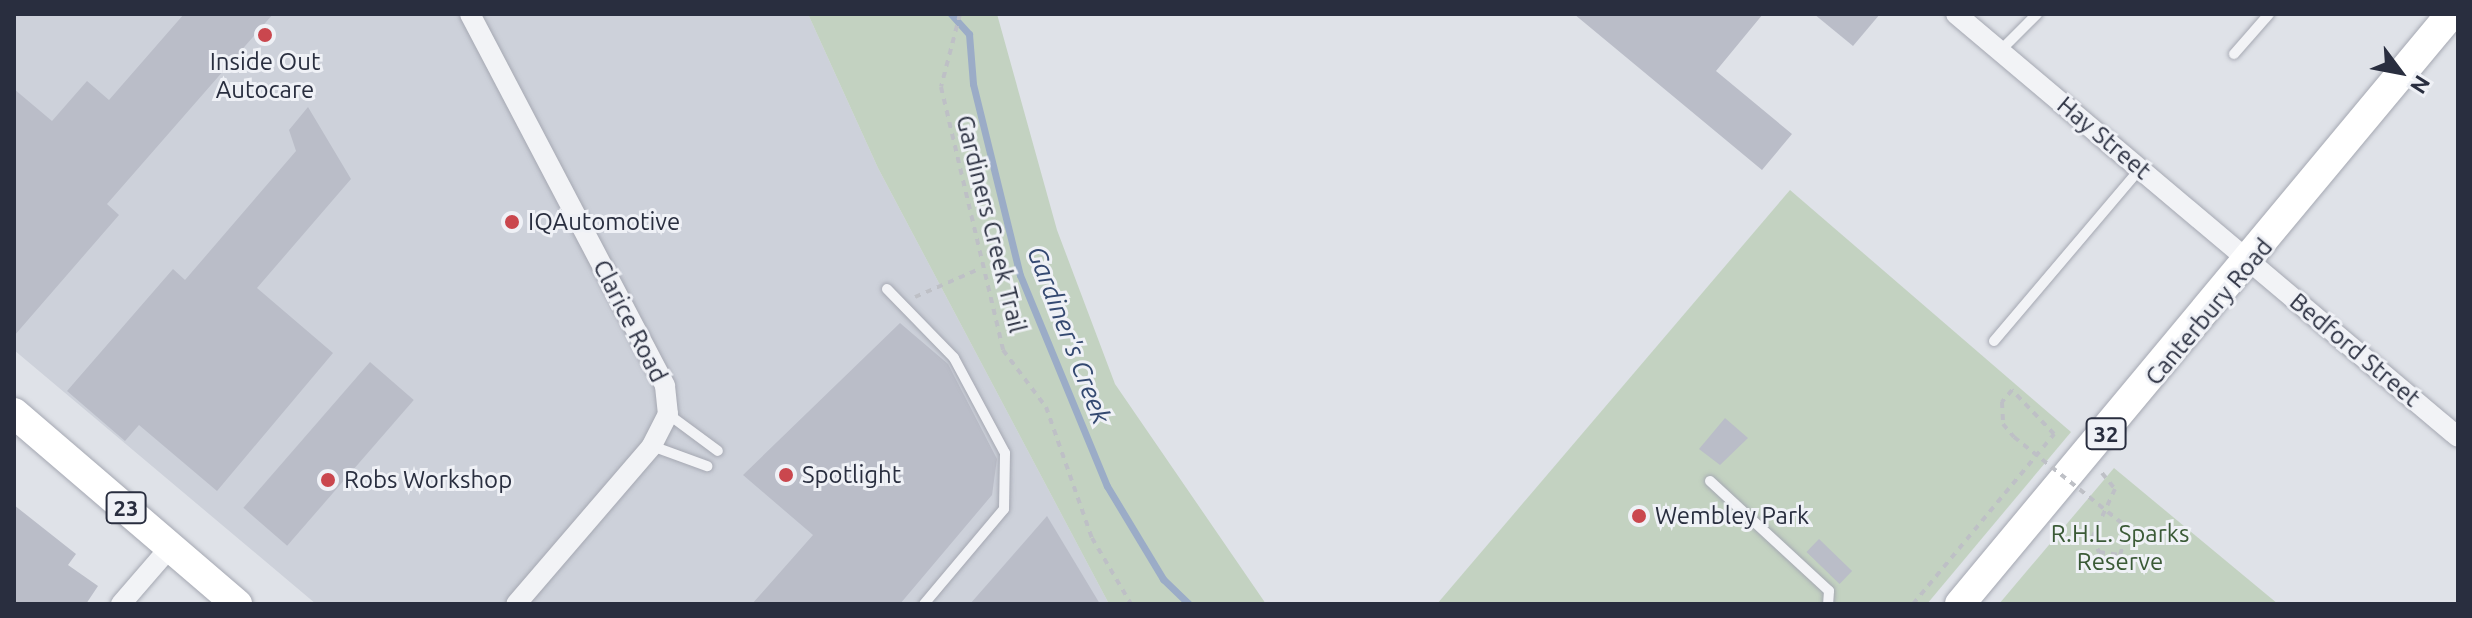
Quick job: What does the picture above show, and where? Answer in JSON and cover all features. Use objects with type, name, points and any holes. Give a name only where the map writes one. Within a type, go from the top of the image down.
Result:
[{"type":"main road","name":"Canterbury Road","points":[[1969,601],[2088,454],[2251,263],[2451,14]]},
{"type":"main road","name":"23","points":[[14,413],[237,604]]},
{"type":"street","name":"Clarice Road","points":[[470,14],[665,386],[668,414],[652,446],[516,604]]},
{"type":"street","name":"Hay Street","points":[[1956,14],[2251,263]]},
{"type":"street","name":"Bedford Street","points":[[2251,263],[2458,437]]},
{"type":"street","points":[[121,604],[171,546]]},
{"type":"lane","points":[[2001,50],[2037,14]]},
{"type":"lane","points":[[2234,54],[2269,14]]},
{"type":"lane","points":[[1994,341],[2140,169]]},
{"type":"lane","points":[[887,289],[954,358],[1005,453],[1004,509],[924,604]]},
{"type":"lane","points":[[668,414],[718,451]]},
{"type":"lane","points":[[652,446],[707,466]]},
{"type":"lane","points":[[1710,481],[1829,591],[1828,604]]},
{"type":"path","name":"Gardiners Creek Trail","points":[[960,14],[948,37],[941,87],[980,269],[1003,350],[1046,407],[1092,538],[1131,604]]},
{"type":"path","points":[[927,288],[980,269]]},
{"type":"path","points":[[1913,604],[2054,434],[2012,390],[2002,402],[2003,424],[2014,437],[2128,528],[2120,555],[2099,552],[2092,538],[2115,489],[2088,454]]},
{"type":"shaded area","points":[[14,14],[808,14],[878,168],[1109,604],[316,604],[14,350]]},
{"type":"green space","points":[[808,14],[997,14],[1057,230],[1115,384],[1266,604],[1109,604],[878,168]]},
{"type":"green space","points":[[1790,190],[2071,432],[1927,604],[1437,604]]},
{"type":"green space","name":"R.H.L. Sparks Reserve","points":[[2114,468],[2278,604],[1999,604]]},
{"type":"building","points":[[184,14],[273,14],[107,204],[119,215],[14,336],[14,89],[52,121],[87,81],[109,100]]},
{"type":"building","points":[[1574,14],[1763,14],[1716,71],[1792,134],[1762,170]]},
{"type":"building","points":[[1814,14],[1880,14],[1853,46]]},
{"type":"building","points":[[308,107],[351,179],[257,288],[333,353],[217,491],[139,425],[125,441],[67,391],[173,269],[185,280],[296,151],[289,130]]},
{"type":"building","points":[[900,323],[948,364],[997,459],[992,495],[900,604],[752,604],[813,535],[743,475]]},
{"type":"building","points":[[370,362],[414,400],[287,546],[243,508]]},
{"type":"building","points":[[1725,418],[1748,438],[1720,465],[1699,449]]},
{"type":"building","points":[[14,505],[76,554],[68,565],[98,586],[86,604],[14,604]]},
{"type":"building","points":[[1047,516],[1100,604],[970,604]]},
{"type":"building","points":[[1819,539],[1852,571],[1840,584],[1806,552]]},
{"type":"waterway","name":"Gardiner's Creek","points":[[951,14],[969,34],[973,84],[1020,275],[1107,486],[1163,579],[1189,604]]},
{"type":"place","name":"Inside Out Autocare","points":[[265,35]]},
{"type":"place","name":"IQAutomotive","points":[[512,222]]},
{"type":"place","name":"Spotlight","points":[[786,475]]},
{"type":"place","name":"Robs Workshop","points":[[328,480]]},
{"type":"place","name":"Wembley Park","points":[[1639,516]]}]
